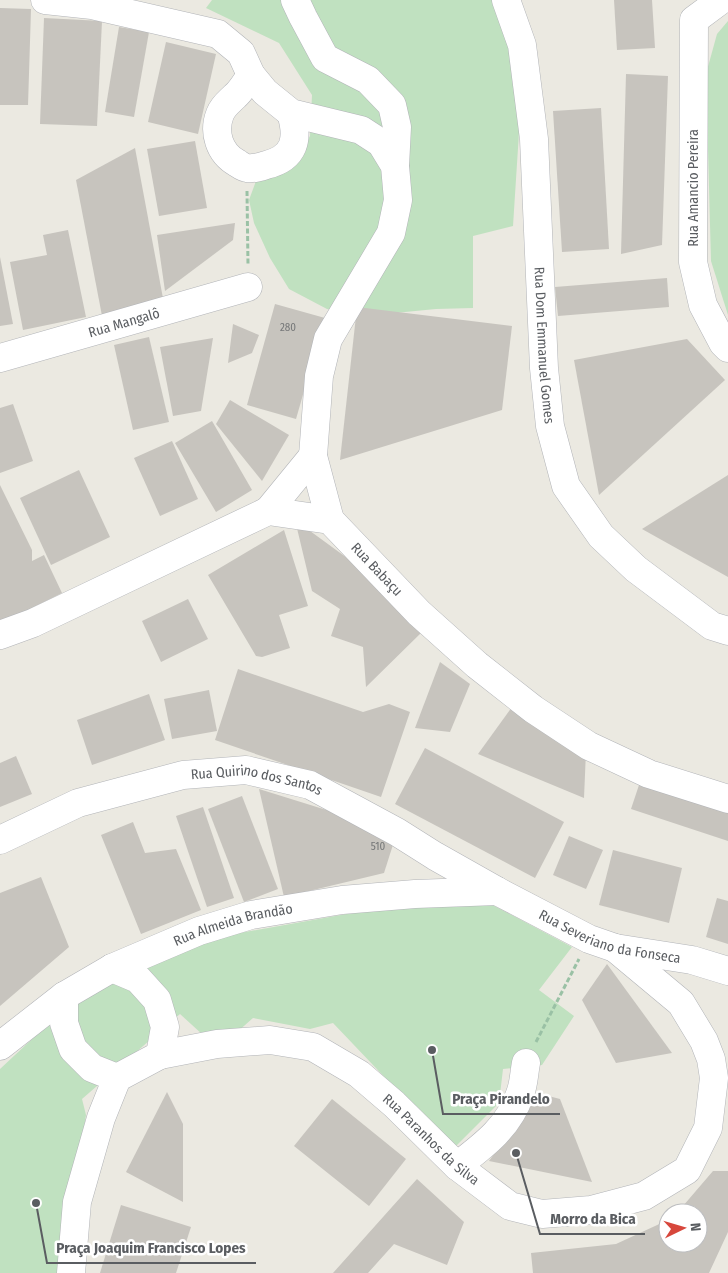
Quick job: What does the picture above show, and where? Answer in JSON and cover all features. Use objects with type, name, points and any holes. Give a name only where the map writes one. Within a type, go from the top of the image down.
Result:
[{"type":"street","points":[[46,0],[92,6],[218,34],[241,53],[251,75],[265,92],[291,113],[361,130],[381,143],[395,166]]},
{"type":"street","points":[[268,511],[330,520],[313,456],[319,376],[328,340],[391,233],[398,200],[395,166],[397,127],[392,105],[368,80],[325,58],[302,17],[295,0]]},
{"type":"street","name":"Rua Dom Emmanuel Gomes","points":[[506,0],[522,45],[534,139],[544,368],[550,426],[566,486],[601,536],[636,569],[723,626]]},
{"type":"street","name":"Rua Amancio Pereira","points":[[721,0],[692,10],[693,262],[703,305],[723,344],[728,348]]},
{"type":"street","points":[[251,75],[225,106],[217,127],[218,140],[223,151],[232,160],[246,168],[276,163],[288,154],[295,140],[295,128],[291,113]]},
{"type":"street","name":"Rua Mangalô","points":[[0,358],[248,287]]},
{"type":"street","points":[[0,635],[32,624],[268,511],[313,456]]},
{"type":"street","name":"Rua Babaçu","points":[[330,520],[418,613],[477,665],[533,709],[589,746],[649,774],[728,799]]},
{"type":"street","name":"Rua Quirino dos Santos","points":[[0,840],[78,803],[183,775],[246,770],[310,786],[397,832],[497,891]]},
{"type":"street","name":"Rua Severiano da Fonseca","points":[[497,891],[589,939],[615,948],[692,960],[728,971]]},
{"type":"street","name":"Rua Almeida Brandão","points":[[0,1046],[64,996],[112,968],[200,931],[251,915],[342,900],[415,894],[497,891]]},
{"type":"street","name":"Rua Paranhos da Silva","points":[[117,1078],[160,1055],[217,1044],[270,1040],[313,1047],[359,1074],[394,1104],[457,1166],[510,1206],[542,1214],[590,1210],[644,1196],[688,1170],[708,1128],[714,1078],[711,1059],[704,1041],[681,1003],[615,948]]},
{"type":"street","points":[[112,968],[138,979],[157,1000],[165,1027],[160,1055]]},
{"type":"street","points":[[64,996],[64,1023],[73,1049],[92,1068],[117,1078],[101,1118],[78,1202],[71,1273]]},
{"type":"street","points":[[457,1166],[493,1137],[512,1112],[521,1093],[526,1063]]},
{"type":"path","points":[[246,168],[248,287]]},
{"type":"path","points":[[526,1063],[589,939]]},
{"type":"green space","points":[[212,0],[494,0],[513,56],[520,117],[513,226],[473,236],[473,308],[436,309],[374,315],[327,309],[289,289],[270,258],[254,223],[249,200],[256,181],[297,159],[310,136],[312,95],[279,43],[206,8]]},
{"type":"green space","points":[[728,21],[728,315],[711,261],[706,74],[717,34]]},
{"type":"green space","points":[[487,902],[572,947],[539,990],[574,1016],[542,1065],[503,1069],[499,1103],[453,1149],[333,1023],[310,1029],[253,1018],[236,1033],[203,1035],[180,1014],[82,1099],[86,1115],[62,1273],[0,1273],[0,1069],[76,998],[195,941],[380,908]]},
{"type":"building","points":[[614,0],[652,0],[655,48],[617,50]]},
{"type":"building","points":[[0,8],[31,9],[28,105],[0,105]]},
{"type":"building","points":[[44,18],[102,21],[97,126],[40,124]]},
{"type":"building","points":[[119,27],[149,32],[134,117],[105,112]]},
{"type":"building","points":[[166,42],[216,54],[198,134],[148,122]]},
{"type":"building","points":[[626,74],[668,76],[662,245],[621,254]]},
{"type":"building","points":[[601,108],[609,249],[562,252],[553,111]]},
{"type":"building","points":[[195,141],[207,208],[159,216],[147,149]]},
{"type":"building","points":[[135,148],[165,309],[103,321],[76,180]]},
{"type":"building","points":[[235,223],[233,240],[165,291],[157,235]]},
{"type":"building","points":[[68,230],[86,317],[23,330],[10,262],[47,255],[43,235]]},
{"type":"building","points":[[0,257],[13,324],[0,326]]},
{"type":"building","points":[[667,278],[669,307],[558,316],[555,287]]},
{"type":"building","points":[[275,304],[325,318],[296,419],[247,405]]},
{"type":"building","points":[[357,307],[512,326],[502,410],[340,460]]},
{"type":"building","points":[[233,324],[259,335],[252,353],[228,363]]},
{"type":"building","points":[[149,337],[169,422],[133,430],[114,345]]},
{"type":"building","points":[[213,338],[201,411],[173,416],[160,347]]},
{"type":"building","points":[[687,339],[725,380],[599,495],[574,360]]},
{"type":"building","points":[[230,400],[289,435],[262,481],[216,424]]},
{"type":"building","points":[[13,404],[33,461],[0,473],[0,408]]},
{"type":"building","points":[[212,421],[252,490],[216,512],[175,443]]},
{"type":"building","points":[[172,441],[198,499],[160,516],[134,458]]},
{"type":"building","points":[[79,470],[110,537],[51,565],[20,498]]},
{"type":"building","points":[[728,475],[728,577],[642,529]]},
{"type":"building","points":[[0,485],[32,550],[32,561],[44,555],[62,593],[0,624]]},
{"type":"building","points":[[295,520],[369,574],[423,631],[366,687],[363,647],[331,636],[340,609],[312,591]]},
{"type":"building","points":[[284,530],[308,606],[279,615],[290,648],[262,657],[256,656],[208,575]]},
{"type":"building","points":[[188,599],[208,639],[161,662],[142,621]]},
{"type":"building","points":[[440,662],[470,684],[450,732],[415,728]]},
{"type":"building","points":[[238,669],[363,712],[389,704],[410,712],[381,797],[215,740]]},
{"type":"building","points":[[209,690],[217,731],[172,739],[164,699]]},
{"type":"building","points":[[149,694],[165,740],[92,765],[77,720]]},
{"type":"building","points":[[517,700],[586,751],[584,798],[478,754]]},
{"type":"building","points":[[425,748],[564,822],[535,878],[395,804]]},
{"type":"building","points":[[16,756],[32,794],[0,807],[0,763]]},
{"type":"building","points":[[642,776],[728,804],[728,841],[631,809]]},
{"type":"building","points":[[259,789],[397,832],[384,873],[284,897]]},
{"type":"building","points":[[242,796],[278,889],[244,902],[208,809]]},
{"type":"building","points":[[203,807],[234,898],[207,907],[176,816]]},
{"type":"building","points":[[133,822],[145,853],[176,849],[201,910],[141,934],[101,835]]},
{"type":"building","points":[[569,836],[603,850],[586,889],[553,875]]},
{"type":"building","points":[[613,850],[682,868],[669,923],[599,905]]},
{"type":"building","points":[[41,877],[69,947],[0,1006],[0,893]]},
{"type":"building","points":[[717,898],[728,901],[728,944],[706,937]]},
{"type":"building","points":[[607,964],[672,1053],[616,1063],[582,1000]]},
{"type":"building","points":[[167,1092],[183,1124],[183,1202],[126,1172]]},
{"type":"building","points":[[537,1093],[560,1099],[592,1182],[489,1161]]},
{"type":"building","points":[[332,1099],[406,1159],[369,1206],[294,1146]]},
{"type":"building","points":[[713,1171],[728,1171],[728,1232],[709,1273],[533,1273],[531,1253],[616,1244],[658,1225],[658,1253],[708,1253],[708,1203],[686,1203]]},
{"type":"building","points":[[417,1179],[464,1222],[447,1265],[394,1244],[368,1273],[333,1273]]},
{"type":"building","points":[[121,1205],[191,1227],[176,1273],[100,1273]]},
{"type":"place","name":"Praça Pirandelo","points":[[432,1050]]},
{"type":"place","name":"Morro da Bica","points":[[516,1153]]},
{"type":"place","name":"Praça Joaquim Francisco Lopes","points":[[36,1203]]}]
